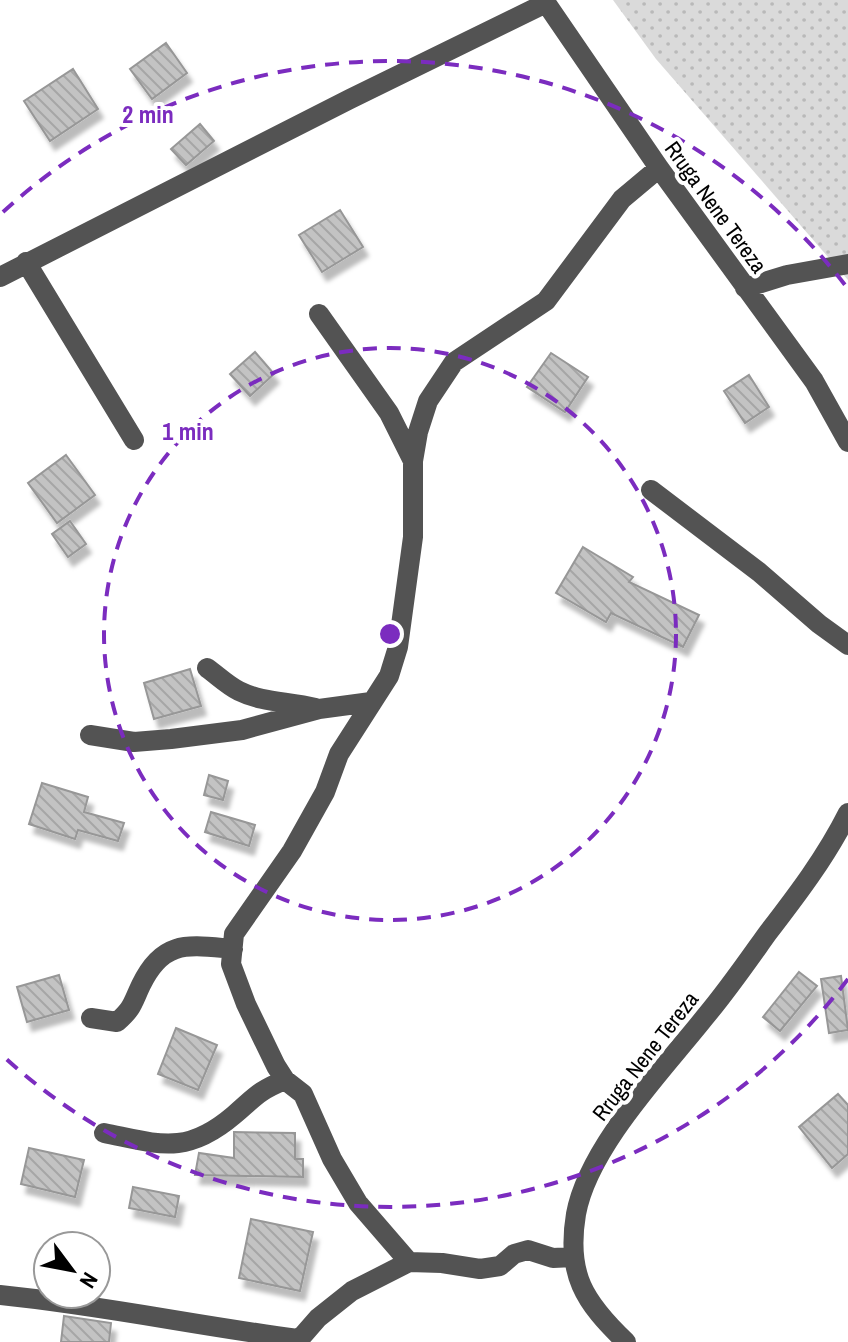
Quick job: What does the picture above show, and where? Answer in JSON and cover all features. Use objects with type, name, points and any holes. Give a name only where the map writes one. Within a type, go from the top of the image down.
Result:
[{"type":"street","name":"Rruga Nene Tereza","points":[[545,1],[659,168],[814,381],[848,442]]},
{"type":"street","points":[[0,277],[545,1]]},
{"type":"street","points":[[409,1262],[358,1203],[332,1159],[303,1094],[285,1080],[276,1066],[246,1004],[231,964],[234,934],[292,851],[325,792],[339,754],[389,676],[398,647],[413,537],[413,461],[428,401],[454,362],[546,301],[622,199],[659,168]]},
{"type":"street","points":[[787,275],[794,263],[809,257],[848,252]]},
{"type":"street","points":[[26,262],[134,440]]},
{"type":"street","points":[[745,288],[787,275],[848,264]]},
{"type":"street","points":[[319,314],[389,413],[413,461]]},
{"type":"street","points":[[651,490],[848,645]]},
{"type":"street","points":[[207,668],[238,691],[267,701],[296,703],[319,709]]},
{"type":"street","points":[[90,735],[134,742],[171,739],[242,730],[319,709],[371,702]]},
{"type":"street","name":"Rruga Nene Tereza","points":[[626,1342],[602,1320],[581,1290],[574,1257],[576,1213],[591,1169],[637,1100],[708,1014],[822,861],[848,813]]},
{"type":"street","points":[[91,1018],[117,1022],[131,1009],[154,962],[172,948],[193,945],[233,949]]},
{"type":"street","points":[[104,1133],[162,1145],[191,1143],[232,1117],[260,1090],[285,1080]]},
{"type":"street","points":[[0,1295],[64,1301],[297,1341],[352,1291],[409,1262],[480,1269],[500,1266],[514,1254],[528,1250],[553,1258],[574,1257]]},
{"type":"shaded area","points":[[613,0],[848,0],[848,280],[656,59]]},
{"type":"building","points":[[166,43],[187,73],[152,99],[130,69]]},
{"type":"building","points":[[73,69],[98,109],[50,141],[24,101]]},
{"type":"building","points":[[200,124],[214,141],[186,165],[171,149]]},
{"type":"building","points":[[340,210],[363,247],[322,272],[299,235]]},
{"type":"building","points":[[255,352],[274,374],[250,396],[230,374]]},
{"type":"building","points":[[551,353],[588,377],[565,412],[527,387]]},
{"type":"building","points":[[749,375],[769,407],[745,423],[724,391]]},
{"type":"building","points":[[66,455],[95,495],[57,523],[28,483]]},
{"type":"building","points":[[70,521],[86,544],[68,557],[52,534]]},
{"type":"building","points":[[583,547],[633,577],[629,582],[699,615],[683,647],[611,613],[606,622],[556,593]]},
{"type":"building","points":[[190,669],[201,706],[154,719],[144,683]]},
{"type":"building","points":[[209,775],[228,781],[223,800],[204,795]]},
{"type":"building","points":[[42,783],[88,797],[84,812],[124,823],[118,841],[78,830],[75,839],[29,824]]},
{"type":"building","points":[[211,812],[255,825],[249,846],[205,832]]},
{"type":"building","points":[[799,972],[817,986],[780,1031],[763,1017]]},
{"type":"building","points":[[59,975],[69,1010],[27,1022],[17,987]]},
{"type":"building","points":[[841,976],[848,1030],[829,1033],[821,979]]},
{"type":"building","points":[[176,1028],[217,1045],[198,1090],[158,1074]]},
{"type":"building","points":[[838,1094],[848,1105],[848,1154],[832,1168],[799,1127]]},
{"type":"building","points":[[234,1132],[295,1133],[295,1159],[303,1159],[303,1177],[195,1175],[199,1153],[234,1158]]},
{"type":"building","points":[[29,1148],[84,1160],[75,1197],[21,1184]]},
{"type":"building","points":[[133,1187],[179,1196],[175,1217],[129,1208]]},
{"type":"building","points":[[251,1219],[313,1232],[300,1291],[239,1278]]},
{"type":"building","points":[[64,1316],[111,1323],[109,1342],[61,1342]]}]
